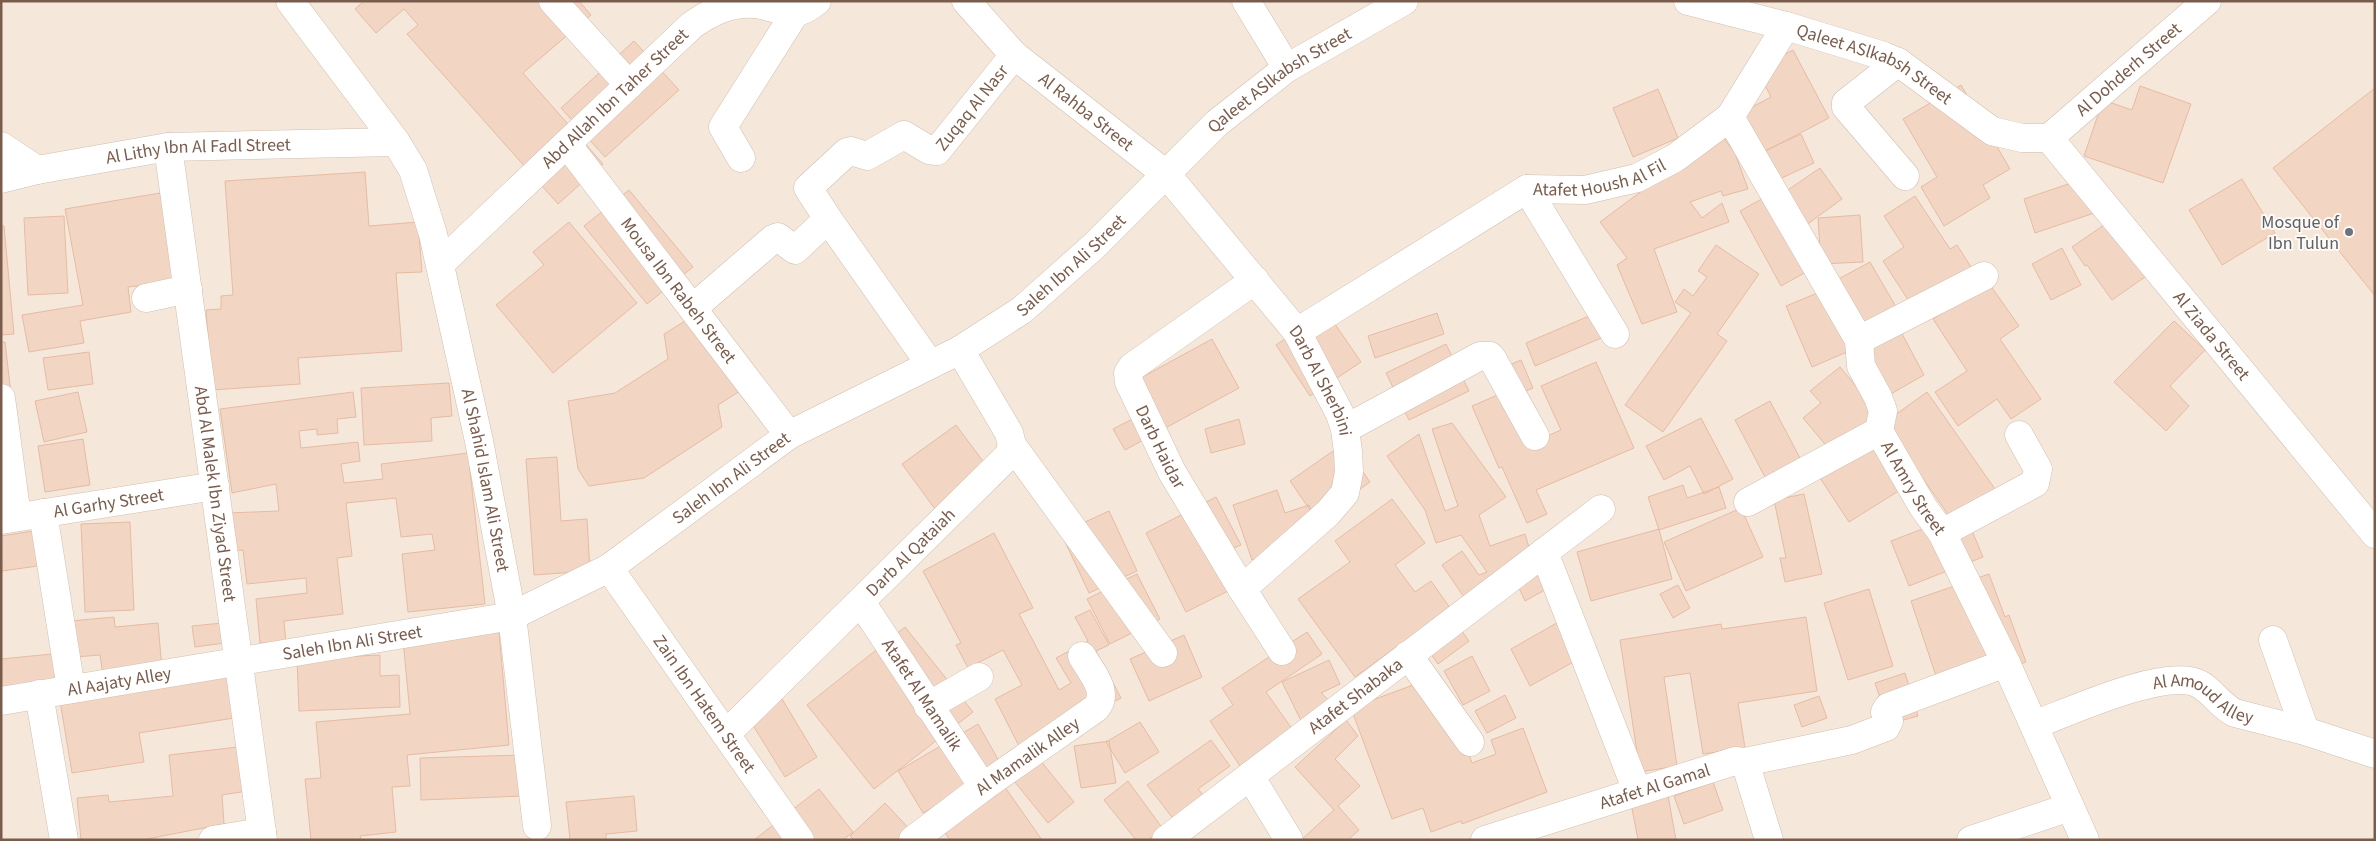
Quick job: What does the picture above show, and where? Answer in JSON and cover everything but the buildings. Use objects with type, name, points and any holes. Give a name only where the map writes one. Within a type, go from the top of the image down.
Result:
[{"type":"street","points":[[553,1],[629,85]]},
{"type":"street","name":"Al Rahba Street","points":[[966,1],[1014,55],[1167,174]]},
{"type":"street","points":[[1246,1],[1287,68]]},
{"type":"street","name":"Qaleet ASlkabsh Street","points":[[1167,174],[1217,123],[1287,68],[1404,1]]},
{"type":"street","name":"Al Dohderh Street","points":[[2049,138],[2207,1]]},
{"type":"street","name":"Qaleet ASlkabsh Street","points":[[1700,2],[1884,56],[1898,62],[1992,131],[2022,138],[2049,138]]},
{"type":"street","name":"Al Shahid Islam Ali Street","points":[[294,3],[396,142],[412,170],[424,202],[440,264],[478,441],[512,616],[537,826]]},
{"type":"street","name":"Abd Allah Ibn Taher Street","points":[[440,264],[692,25],[711,11],[734,4],[757,4],[780,12],[806,7]]},
{"type":"street","points":[[741,158],[723,127],[806,7]]},
{"type":"street","name":"Atafet Housh Al Fil","points":[[1297,332],[1526,189],[1585,190],[1636,178],[1675,158],[1730,117],[1786,26]]},
{"type":"street","name":"Zuqaq Al Nasr","points":[[828,219],[808,188],[847,152],[851,151],[867,156],[904,135],[928,150],[938,151],[1014,55]]},
{"type":"street","points":[[1898,62],[1846,103],[1846,107],[1905,176]]},
{"type":"street","name":"Al Amry Street","points":[[1730,117],[1860,340],[1861,366],[1878,396],[1883,411],[1879,431],[1923,506],[1942,533],[2006,663],[2085,840]]},
{"type":"street","name":"Al Ziada Street","points":[[2049,138],[2375,534]]},
{"type":"street","name":"Al Lithy Ibn Al Fadl Street","points":[[1,179],[37,170],[168,147],[396,142]]},
{"type":"street","name":"Mousa Ibn Rabeh Street","points":[[567,144],[789,435]]},
{"type":"street","points":[[1,146],[37,170]]},
{"type":"street","name":"Abd Al Malek Ibn Ziyad Street","points":[[168,147],[262,836]]},
{"type":"street","name":"Darb Al Sherbini","points":[[1167,174],[1297,332],[1340,414],[1345,429],[1349,472],[1345,493],[1328,513],[1242,589]]},
{"type":"street","name":"Saleh Ibn Ali Street","points":[[238,662],[512,616],[609,568],[789,435],[960,350],[1022,310],[1094,246],[1167,174]]},
{"type":"street","points":[[1526,189],[1615,334]]},
{"type":"street","points":[[693,308],[773,239],[778,237],[795,250],[828,219],[930,364]]},
{"type":"street","points":[[1860,340],[1984,276]]},
{"type":"street","name":"Darb Haidar","points":[[1256,280],[1132,367],[1128,373],[1172,472],[1242,589],[1282,651]]},
{"type":"street","points":[[146,298],[188,289]]},
{"type":"street","points":[[960,350],[1009,434],[1012,445],[1163,653]]},
{"type":"street","points":[[1345,429],[1480,356],[1490,356],[1536,436]]},
{"type":"street","points":[[1,398],[21,517],[71,689]]},
{"type":"street","points":[[1748,502],[1879,431]]},
{"type":"street","points":[[1942,533],[2035,483],[2038,469],[2019,435]]},
{"type":"street","name":"Darb Al Qataiah","points":[[726,734],[1002,463],[1009,455],[1012,445]]},
{"type":"street","name":"Al Garhy Street","points":[[21,517],[215,486]]},
{"type":"street","name":"Atafet Shabaka","points":[[1166,840],[1601,509]]},
{"type":"street","points":[[1544,552],[1637,791]]},
{"type":"street","name":"Zain Ibn Hatem Street","points":[[609,568],[800,840]]},
{"type":"street","name":"Atafet Al Mamalik","points":[[861,602],[983,787]]},
{"type":"street","points":[[2273,640],[2305,731]]},
{"type":"street","name":"Al Mamalik Alley","points":[[913,840],[983,787],[1102,702],[1103,694],[1100,687],[1082,656]]},
{"type":"street","points":[[1408,656],[1470,742]]},
{"type":"street","name":"Al Aajaty Alley","points":[[1,700],[238,662]]},
{"type":"street","name":"Atafet Al Gamal","points":[[1485,840],[1735,761],[1745,762],[1852,740],[1889,724],[1885,712],[1888,707],[2006,663]]},
{"type":"street","points":[[928,706],[979,677]]},
{"type":"street","name":"Al Amoud Alley","points":[[2034,725],[2148,684],[2176,679],[2199,684],[2225,709],[2235,713],[2305,731],[2375,754]]},
{"type":"street","points":[[39,694],[64,840]]},
{"type":"street","points":[[1745,762],[1770,840]]},
{"type":"street","points":[[1250,776],[1289,840]]},
{"type":"street","points":[[1971,840],[2070,807]]},
{"type":"street","points":[[213,840],[262,836]]},
{"type":"shaded area","points":[[1,1],[2375,1],[2375,840],[1,840]]},
{"type":"place","name":"Mosque of Ibn Tulun","points":[[2349,232]]}]
